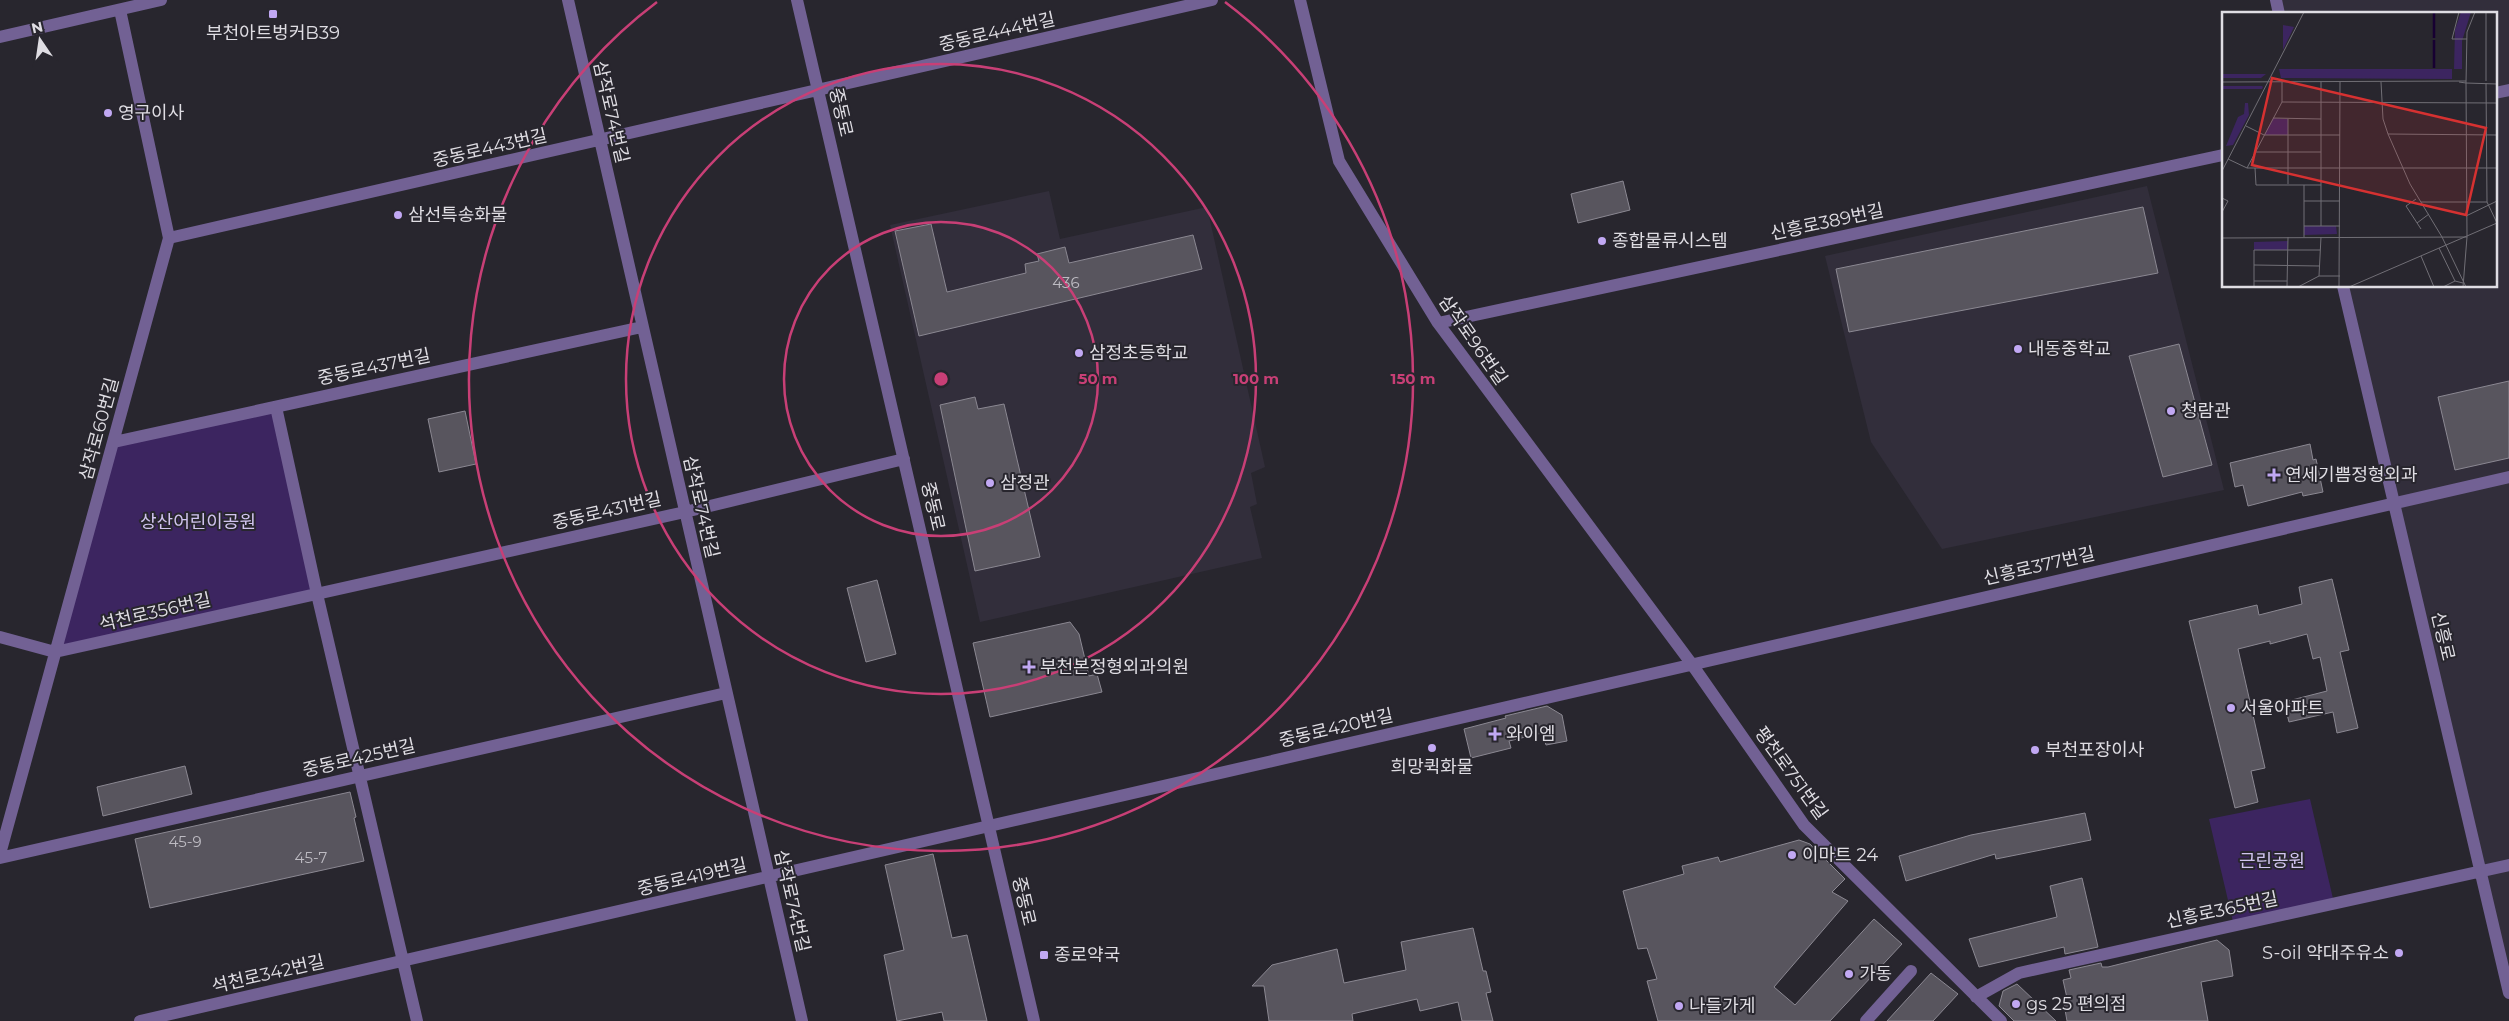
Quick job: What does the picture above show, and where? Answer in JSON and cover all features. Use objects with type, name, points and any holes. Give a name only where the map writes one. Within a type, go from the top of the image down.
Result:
[{"type":"street","points":[[0,37],[161,0]]},
{"type":"street","name":"삼작로74번길","points":[[568,0],[802,1021]]},
{"type":"street","name":"중동로","points":[[797,0],[1034,1021]]},
{"type":"street","name":"중동로444번길","points":[[818,92],[1212,0]]},
{"type":"street","name":"삼작로96번길","points":[[1300,0],[1339,161],[1438,323],[1691,663]]},
{"type":"street","name":"삼작로60번길","points":[[0,854],[169,238],[120,10]]},
{"type":"street","points":[[2496,93],[2509,90]]},
{"type":"street","name":"중동로443번길","points":[[169,238],[818,92]]},
{"type":"street","name":"신흥로389번길","points":[[1438,323],[2222,155]]},
{"type":"street","name":"신흥로","points":[[2343,288],[2509,993]]},
{"type":"street","name":"중동로437번길","points":[[114,442],[642,327]]},
{"type":"street","points":[[276,407],[317,594],[417,1021]]},
{"type":"street","name":"중동로431번길","points":[[317,594],[685,512],[904,459]]},
{"type":"street","name":"신흥로377번길","points":[[1691,663],[2509,477]]},
{"type":"street","name":"석천로356번길","points":[[0,637],[55,652],[317,594]]},
{"type":"street","name":"중동로420번길","points":[[989,827],[1691,663]]},
{"type":"street","name":"평천로751번길","points":[[1691,663],[1804,825],[2001,1021]]},
{"type":"street","name":"중동로425번길","points":[[0,858],[726,693]]},
{"type":"street","name":"중동로419번길","points":[[403,961],[989,827]]},
{"type":"street","name":"신흥로365번길","points":[[1976,997],[2019,973],[2509,865]]},
{"type":"street","name":"석천로342번길","points":[[140,1021],[403,961]]},
{"type":"street","points":[[1866,1021],[1911,971]]},
{"type":"shaded area","points":[[2276,0],[2509,0],[2509,993],[2343,288],[2496,288],[2496,12],[2279,12]]},
{"type":"shaded area","name":"내동중학교","points":[[2147,186],[2224,490],[1942,549],[1871,442],[1825,256]]},
{"type":"shaded area","name":"삼정초등학교","points":[[1049,191],[1060,239],[1207,207],[1265,467],[1251,473],[1257,504],[1250,507],[1262,558],[980,622],[890,225]]},
{"type":"green space","name":"상산어린이공원","points":[[276,407],[317,594],[55,652],[114,442]]},
{"type":"green space","name":"근린공원","points":[[2310,799],[2334,903],[2234,926],[2209,819]]},
{"type":"building","points":[[1623,181],[1630,210],[1578,223],[1571,194]]},
{"type":"building","points":[[2143,207],[2158,273],[1849,332],[1836,269]]},
{"type":"building","points":[[931,224],[947,292],[1026,273],[1025,264],[1039,261],[1037,254],[1065,247],[1069,263],[1193,235],[1202,269],[919,336],[895,231]]},
{"type":"building","name":"청람관","points":[[2179,344],[2212,465],[2163,477],[2129,356]]},
{"type":"building","points":[[2509,381],[2509,458],[2455,470],[2438,397]]},
{"type":"building","name":"삼정관","points":[[975,397],[978,409],[1004,404],[1040,557],[975,571],[940,405]]},
{"type":"building","points":[[465,411],[476,464],[439,472],[428,419]]},
{"type":"building","points":[[2310,444],[2313,460],[2316,459],[2323,492],[2303,496],[2302,492],[2248,506],[2243,485],[2235,487],[2230,463]]},
{"type":"building","points":[[2332,579],[2349,650],[2340,652],[2358,728],[2337,733],[2333,712],[2289,722],[2284,702],[2327,691],[2320,657],[2313,659],[2307,634],[2270,644],[2270,641],[2238,649],[2265,768],[2251,771],[2258,802],[2235,808],[2189,621],[2257,605],[2259,615],[2302,604],[2299,587]]},
{"type":"building","points":[[877,580],[896,654],[866,662],[847,588]]},
{"type":"building","points":[[1070,622],[1079,634],[1089,676],[1097,674],[1102,692],[990,717],[973,643]]},
{"type":"building","points":[[1547,706],[1562,715],[1567,741],[1546,745],[1542,733],[1509,741],[1511,748],[1471,758],[1464,729],[1506,718],[1505,716]]},
{"type":"building","points":[[185,766],[192,794],[103,816],[97,787]]},
{"type":"building","points":[[350,792],[364,861],[150,908],[135,839]]},
{"type":"building","points":[[2085,813],[2091,840],[1996,859],[1995,854],[1906,881],[1899,856],[1971,835]]},
{"type":"building","points":[[1799,840],[1810,844],[1845,879],[1832,892],[1848,901],[1774,987],[1795,1005],[1874,919],[1902,944],[1830,1021],[1658,1021],[1647,981],[1657,979],[1647,948],[1638,949],[1623,891],[1684,874],[1682,866],[1718,857],[1720,862]]},
{"type":"building","points":[[933,854],[952,938],[967,935],[987,1021],[944,1021],[942,1012],[897,1021],[884,955],[904,950],[885,865]]},
{"type":"building","points":[[2082,878],[2098,947],[2065,954],[2064,947],[1979,967],[1969,939],[2057,917],[2050,886]]},
{"type":"building","points":[[1473,928],[1483,971],[1486,971],[1491,992],[1486,993],[1493,1021],[1462,1021],[1458,1002],[1420,1011],[1417,999],[1352,1014],[1353,1021],[1269,1021],[1264,986],[1252,986],[1272,965],[1337,949],[1344,983],[1406,970],[1401,942]]},
{"type":"building","points":[[2217,940],[2229,950],[2233,976],[2201,982],[2208,1021],[2067,1021],[2063,998],[2067,998],[2063,980],[2071,978],[2069,970],[2101,963],[2102,967],[2108,967]]},
{"type":"building","points":[[1931,973],[1958,994],[1933,1021],[1887,1021]]},
{"type":"building","name":"gs 25 편의점","points":[[2017,984],[2056,1021],[2014,1021],[1999,1006],[2003,991]]},
{"type":"place","name":"부천아트벙커B39","points":[[273,14]]},
{"type":"place","name":"영구이사","points":[[108,113]]},
{"type":"place","name":"삼선특송화물","points":[[398,215]]},
{"type":"place","name":"종합물류시스템","points":[[1602,241]]},
{"type":"place","name":"내동중학교","points":[[2018,349]]},
{"type":"place","name":"삼정초등학교","points":[[1079,353]]},
{"type":"place","name":"청람관","points":[[2171,411]]},
{"type":"place","name":"연세기쁨정형외과","points":[[2274,475]]},
{"type":"place","name":"삼정관","points":[[990,483]]},
{"type":"place","name":"부천본정형외과의원","points":[[1029,667]]},
{"type":"place","name":"서울아파트","points":[[2231,708]]},
{"type":"place","name":"와이엠","points":[[1495,734]]},
{"type":"place","name":"희망퀵화물","points":[[1432,748]]},
{"type":"place","name":"부천포장이사","points":[[2035,750]]},
{"type":"place","name":"이마트 24","points":[[1792,855]]},
{"type":"place","name":"S-oil 약대주유소","points":[[2399,953]]},
{"type":"place","name":"종로약국","points":[[1044,955]]},
{"type":"place","name":"가동","points":[[1849,974]]},
{"type":"place","name":"gs 25 편의점","points":[[2016,1004]]},
{"type":"place","name":"나들가게","points":[[1679,1006]]}]
